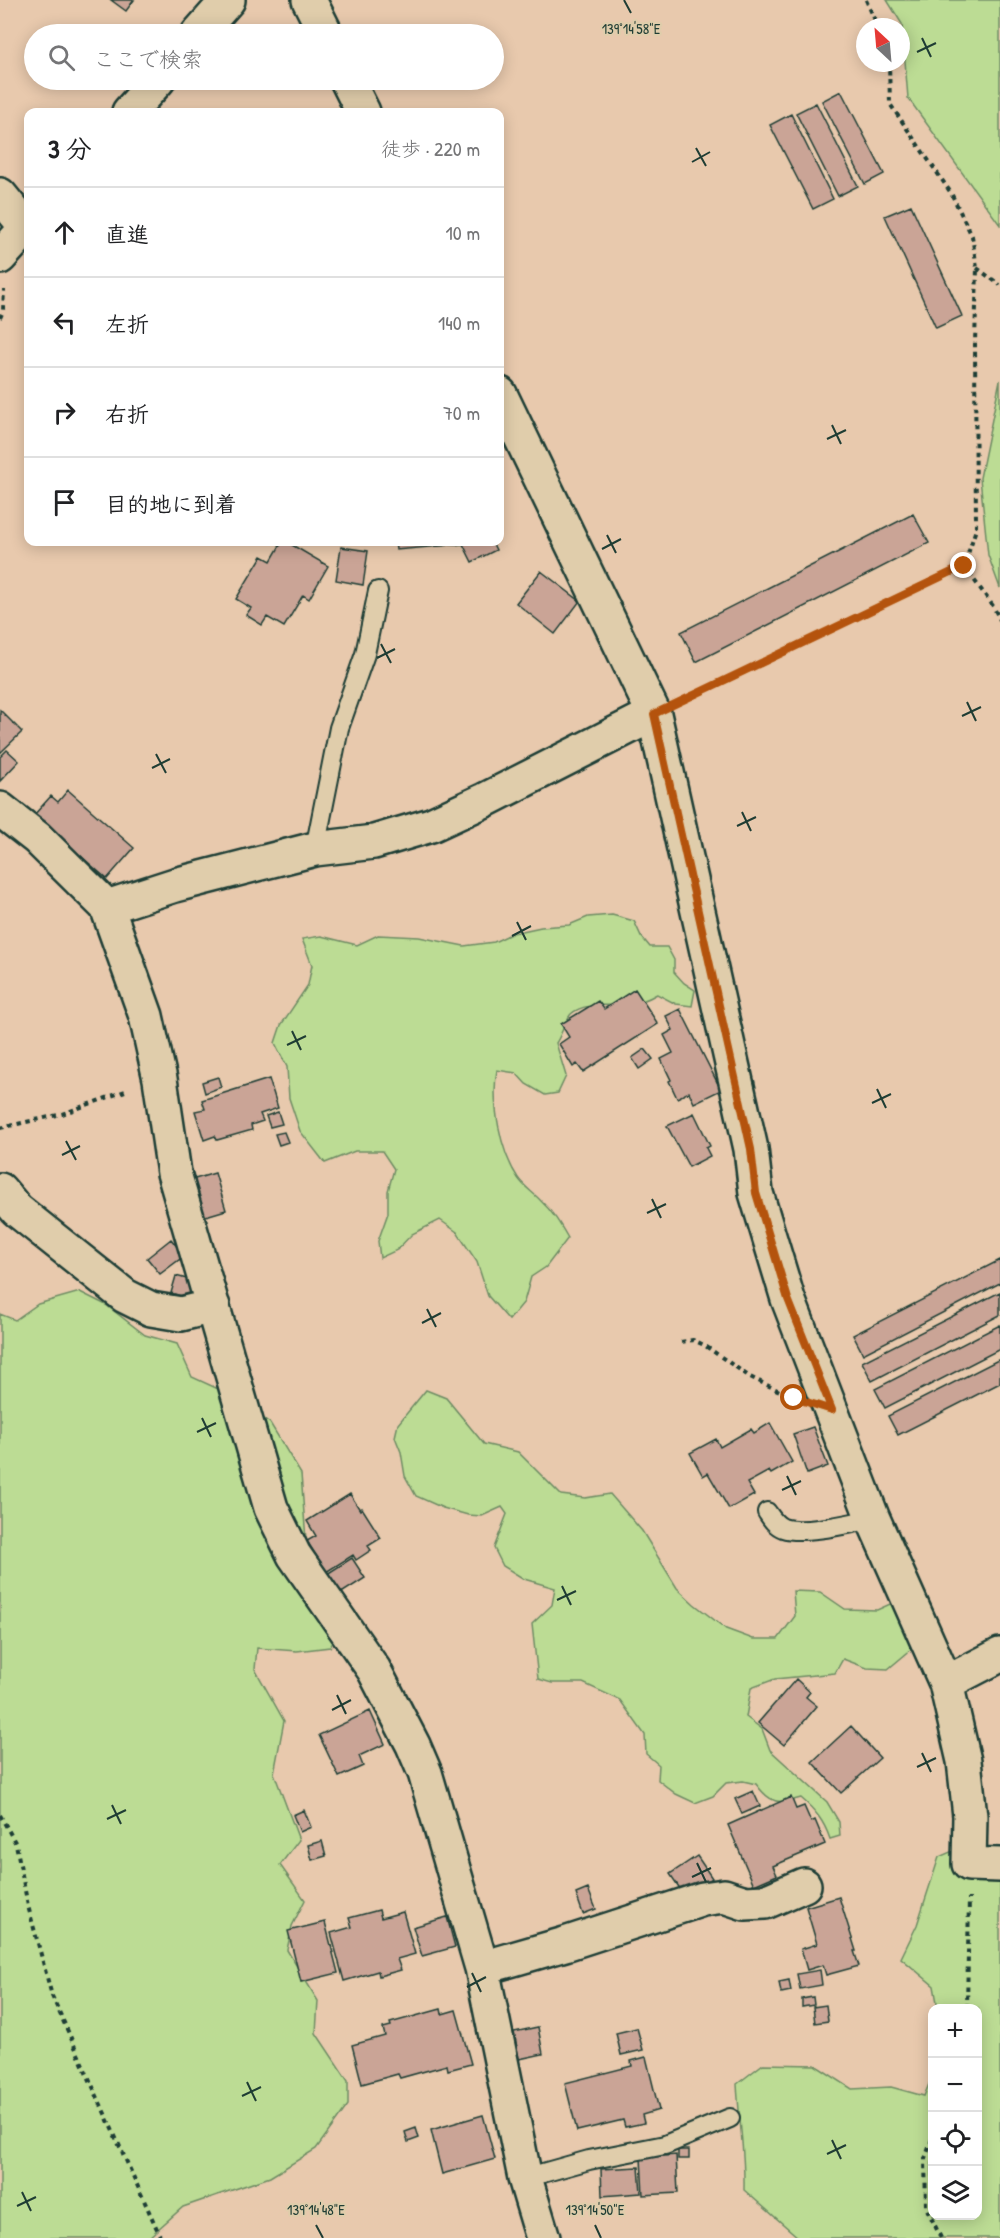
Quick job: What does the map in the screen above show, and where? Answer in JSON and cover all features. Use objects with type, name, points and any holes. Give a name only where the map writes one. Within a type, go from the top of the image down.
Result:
[{"type":"street","points":[[207,24],[228,0]]},
{"type":"street","points":[[309,0],[321,24]]},
{"type":"street","points":[[133,108],[149,90]]},
{"type":"street","points":[[353,90],[361,108]]},
{"type":"street","points":[[0,195],[24,222]]},
{"type":"street","points":[[0,257],[24,231]]},
{"type":"street","points":[[504,402],[654,714],[751,1149],[756,1193],[788,1299],[873,1519],[946,1683],[964,1761],[970,1816],[985,1864]]},
{"type":"street","points":[[107,907],[175,885],[315,849],[374,842],[431,825],[654,714]]},
{"type":"street","points":[[0,809],[37,838],[107,907],[146,1016],[160,1079],[174,1173],[271,1508],[294,1555],[374,1670],[425,1773],[482,1968],[525,2178],[543,2238]]},
{"type":"street","points":[[0,1190],[17,1210],[125,1296],[151,1309],[181,1314],[213,1306]]},
{"type":"street","points":[[946,1683],[1000,1655]]},
{"type":"street","points":[[482,1968],[565,1944],[703,1899],[724,1896],[745,1903],[765,1902],[804,1885]]},
{"type":"lane","points":[[315,849],[339,728],[365,654],[378,591]]},
{"type":"lane","points":[[767,1512],[773,1521],[784,1528],[802,1530],[873,1519]]},
{"type":"lane","points":[[525,2178],[589,2160],[665,2145],[730,2118]]},
{"type":"path","points":[[866,0],[874,18]]},
{"type":"path","points":[[654,714],[964,566],[976,529],[977,268],[972,236],[951,193],[890,104],[889,72]]},
{"type":"path","points":[[977,268],[1000,285]]},
{"type":"path","points":[[964,566],[993,606],[1000,620]]},
{"type":"path","points":[[0,1128],[62,1114],[160,1079]]},
{"type":"path","points":[[681,1342],[693,1340],[750,1377],[794,1398],[832,1410]]},
{"type":"path","points":[[0,1815],[16,1844],[28,1906],[52,1996],[161,2238]]},
{"type":"path","points":[[968,2004],[985,1864]]},
{"type":"path","points":[[928,2152],[925,2159],[926,2207],[941,2238]]},
{"type":"green space","points":[[887,0],[1000,0],[1000,225],[908,98],[906,72],[910,72],[910,18],[898,18]]},
{"type":"green space","points":[[1000,380],[1000,588],[988,555],[980,478]]},
{"type":"green space","points":[[612,915],[634,921],[641,936],[650,947],[667,947],[674,960],[674,972],[684,983],[695,990],[692,1006],[676,1004],[657,994],[646,1000],[630,1004],[597,1005],[577,1010],[569,1016],[556,1043],[566,1076],[558,1093],[545,1095],[526,1084],[516,1073],[497,1070],[496,1111],[506,1154],[518,1178],[549,1209],[568,1238],[546,1267],[531,1277],[524,1302],[509,1320],[488,1296],[477,1262],[457,1232],[440,1220],[412,1234],[397,1250],[380,1258],[378,1241],[388,1213],[388,1191],[394,1169],[382,1151],[355,1151],[325,1163],[300,1131],[289,1098],[287,1067],[275,1043],[281,1025],[308,985],[312,965],[302,939],[321,936],[357,945],[378,935],[419,937],[464,946],[494,942],[513,933],[541,927],[569,925],[588,917]]},
{"type":"green space","points":[[80,1292],[106,1305],[145,1335],[177,1344],[192,1377],[227,1393],[270,1423],[301,1474],[306,1540],[295,1572],[338,1635],[330,1647],[297,1651],[257,1648],[255,1669],[284,1721],[274,1773],[299,1840],[280,1865],[305,1900],[292,1926],[287,1950],[318,2001],[316,2033],[348,2081],[348,2105],[316,2149],[270,2177],[183,2207],[148,2238],[0,2238],[0,1314],[15,1320],[38,1304]]},
{"type":"green space","points":[[426,1390],[446,1398],[484,1444],[518,1452],[561,1495],[585,1498],[610,1494],[642,1531],[677,1588],[726,1629],[753,1639],[778,1639],[795,1616],[793,1591],[820,1592],[845,1609],[877,1610],[899,1600],[913,1648],[888,1669],[867,1668],[843,1659],[835,1673],[775,1679],[751,1688],[746,1717],[762,1729],[770,1750],[827,1802],[839,1822],[840,1836],[830,1839],[819,1816],[801,1798],[775,1801],[770,1799],[756,1784],[743,1781],[726,1783],[713,1796],[695,1803],[676,1794],[658,1780],[659,1765],[646,1754],[645,1735],[620,1700],[583,1683],[552,1683],[538,1679],[532,1624],[552,1605],[555,1588],[524,1579],[503,1566],[494,1548],[507,1514],[502,1507],[482,1516],[468,1515],[443,1508],[416,1496],[405,1476],[401,1452],[395,1437],[398,1424]]},
{"type":"green space","points":[[971,1843],[1000,1849],[1000,2238],[799,2238],[744,2190],[737,2084],[763,2064],[815,2065],[852,2089],[891,2087],[924,2096],[928,2086],[928,2220],[982,2220],[982,2004],[937,2004],[934,1986],[901,1958],[917,1925],[939,1857]]},
{"type":"building","points":[[111,0],[134,0],[126,11]]},
{"type":"building","points":[[841,91],[884,174],[865,184],[822,101]]},
{"type":"building","points":[[816,103],[858,186],[838,196],[796,113]]},
{"type":"building","points":[[791,114],[833,199],[813,209],[770,125]]},
{"type":"building","points":[[911,205],[962,316],[936,328],[885,216]]},
{"type":"building","points":[[913,514],[929,543],[696,662],[681,632]]},
{"type":"building","points":[[280,546],[294,546],[328,566],[309,599],[303,595],[284,627],[267,617],[262,625],[246,615],[251,608],[236,599],[262,556],[271,561]]},
{"type":"building","points":[[396,546],[441,546],[396,550]]},
{"type":"building","points":[[464,546],[494,546],[496,550],[472,562]]},
{"type":"building","points":[[341,547],[368,551],[363,585],[336,580]]},
{"type":"building","points":[[541,571],[580,601],[555,634],[516,603]]},
{"type":"building","points":[[0,710],[22,732],[0,753]]},
{"type":"building","points":[[7,750],[19,761],[0,781],[0,757]]},
{"type":"building","points":[[68,790],[134,848],[107,879],[34,815],[51,796],[58,802]]},
{"type":"building","points":[[635,989],[658,1024],[583,1072],[577,1064],[573,1067],[559,1044],[569,1037],[561,1024],[598,1001],[604,1009]]},
{"type":"building","points":[[680,1009],[721,1090],[694,1103],[689,1092],[677,1098],[661,1059],[673,1053],[664,1035],[673,1030],[666,1016]]},
{"type":"building","points":[[645,1049],[653,1059],[639,1069],[632,1058]]},
{"type":"building","points":[[218,1077],[221,1087],[205,1093],[202,1082]]},
{"type":"building","points":[[269,1079],[278,1108],[260,1114],[263,1121],[251,1125],[252,1130],[217,1140],[215,1136],[204,1140],[195,1111],[205,1109],[202,1100]]},
{"type":"building","points":[[278,1112],[282,1124],[270,1127],[266,1116]]},
{"type":"building","points":[[694,1113],[710,1146],[706,1148],[710,1156],[689,1167],[667,1126]]},
{"type":"building","points":[[284,1132],[288,1142],[279,1145],[275,1134]]},
{"type":"building","points":[[215,1173],[226,1210],[199,1218],[188,1181]]},
{"type":"building","points":[[171,1239],[184,1256],[160,1274],[147,1258]]},
{"type":"building","points":[[1000,1260],[1000,1283],[863,1354],[853,1335]]},
{"type":"building","points":[[176,1276],[197,1282],[192,1299],[171,1293]]},
{"type":"building","points":[[1000,1292],[1000,1315],[872,1381],[862,1362]]},
{"type":"building","points":[[1000,1325],[1000,1349],[885,1408],[875,1389]]},
{"type":"building","points":[[1000,1359],[1000,1383],[898,1435],[888,1416]]},
{"type":"building","points":[[770,1423],[792,1462],[771,1474],[769,1471],[747,1483],[754,1495],[729,1509],[708,1473],[703,1476],[690,1453],[716,1439],[720,1447],[751,1429],[754,1433]]},
{"type":"building","points":[[813,1427],[828,1466],[807,1474],[793,1434]]},
{"type":"building","points":[[350,1494],[381,1538],[368,1546],[371,1550],[356,1560],[353,1555],[326,1572],[307,1541],[316,1536],[307,1521]]},
{"type":"building","points":[[352,1558],[365,1578],[340,1594],[327,1574]]},
{"type":"building","points":[[796,1679],[810,1692],[806,1697],[817,1706],[784,1745],[758,1723]]},
{"type":"building","points":[[370,1711],[385,1744],[359,1756],[363,1766],[339,1777],[319,1735]]},
{"type":"building","points":[[851,1726],[880,1758],[841,1793],[812,1762]]},
{"type":"building","points":[[753,1791],[760,1806],[742,1814],[735,1799]]},
{"type":"building","points":[[791,1797],[796,1809],[804,1806],[811,1822],[815,1820],[825,1844],[773,1866],[777,1875],[754,1885],[728,1825]]},
{"type":"building","points":[[304,1810],[311,1827],[300,1832],[293,1815]]},
{"type":"building","points":[[322,1841],[326,1856],[312,1860],[308,1845]]},
{"type":"building","points":[[697,1856],[712,1878],[685,1896],[670,1874]]},
{"type":"building","points":[[588,1889],[596,1909],[583,1914],[576,1894]]},
{"type":"building","points":[[839,1897],[859,1966],[826,1975],[823,1965],[807,1970],[801,1949],[817,1944],[806,1907]]},
{"type":"building","points":[[379,1910],[381,1918],[403,1912],[415,1954],[397,1959],[401,1970],[379,1976],[378,1971],[344,1981],[331,1933],[352,1927],[349,1918]]},
{"type":"building","points":[[447,1917],[455,1947],[422,1956],[413,1927]]},
{"type":"building","points":[[325,1922],[338,1973],[301,1982],[288,1931]]},
{"type":"building","points":[[820,1970],[822,1985],[800,1989],[797,1974]]},
{"type":"building","points":[[789,1980],[791,1991],[781,1993],[779,1982]]},
{"type":"building","points":[[813,1997],[814,2005],[802,2007],[802,1999]]},
{"type":"building","points":[[826,2005],[828,2021],[815,2023],[813,2007]]},
{"type":"building","points":[[441,2009],[442,2014],[456,2010],[471,2064],[448,2070],[447,2065],[400,2078],[398,2074],[362,2084],[352,2045],[385,2036],[383,2028],[391,2026],[390,2023]]},
{"type":"building","points":[[538,2027],[543,2054],[519,2059],[514,2032]]},
{"type":"building","points":[[637,2028],[643,2050],[621,2055],[616,2033]]},
{"type":"building","points":[[646,2057],[659,2110],[642,2115],[644,2123],[625,2127],[623,2120],[577,2131],[565,2083],[632,2066],[631,2061]]},
{"type":"building","points":[[483,2115],[495,2159],[442,2174],[431,2130]]},
{"type":"building","points":[[416,2128],[419,2138],[408,2142],[405,2132]]},
{"type":"building","points":[[678,2150],[689,2150],[689,2159],[678,2159]]},
{"type":"building","points":[[676,2155],[678,2193],[643,2195],[641,2158]]},
{"type":"building","points":[[639,2167],[641,2193],[602,2196],[601,2169]]},
{"type":"route","points":[[794,1398],[832,1410],[788,1299],[756,1193],[751,1149],[654,714],[964,566]]}]
